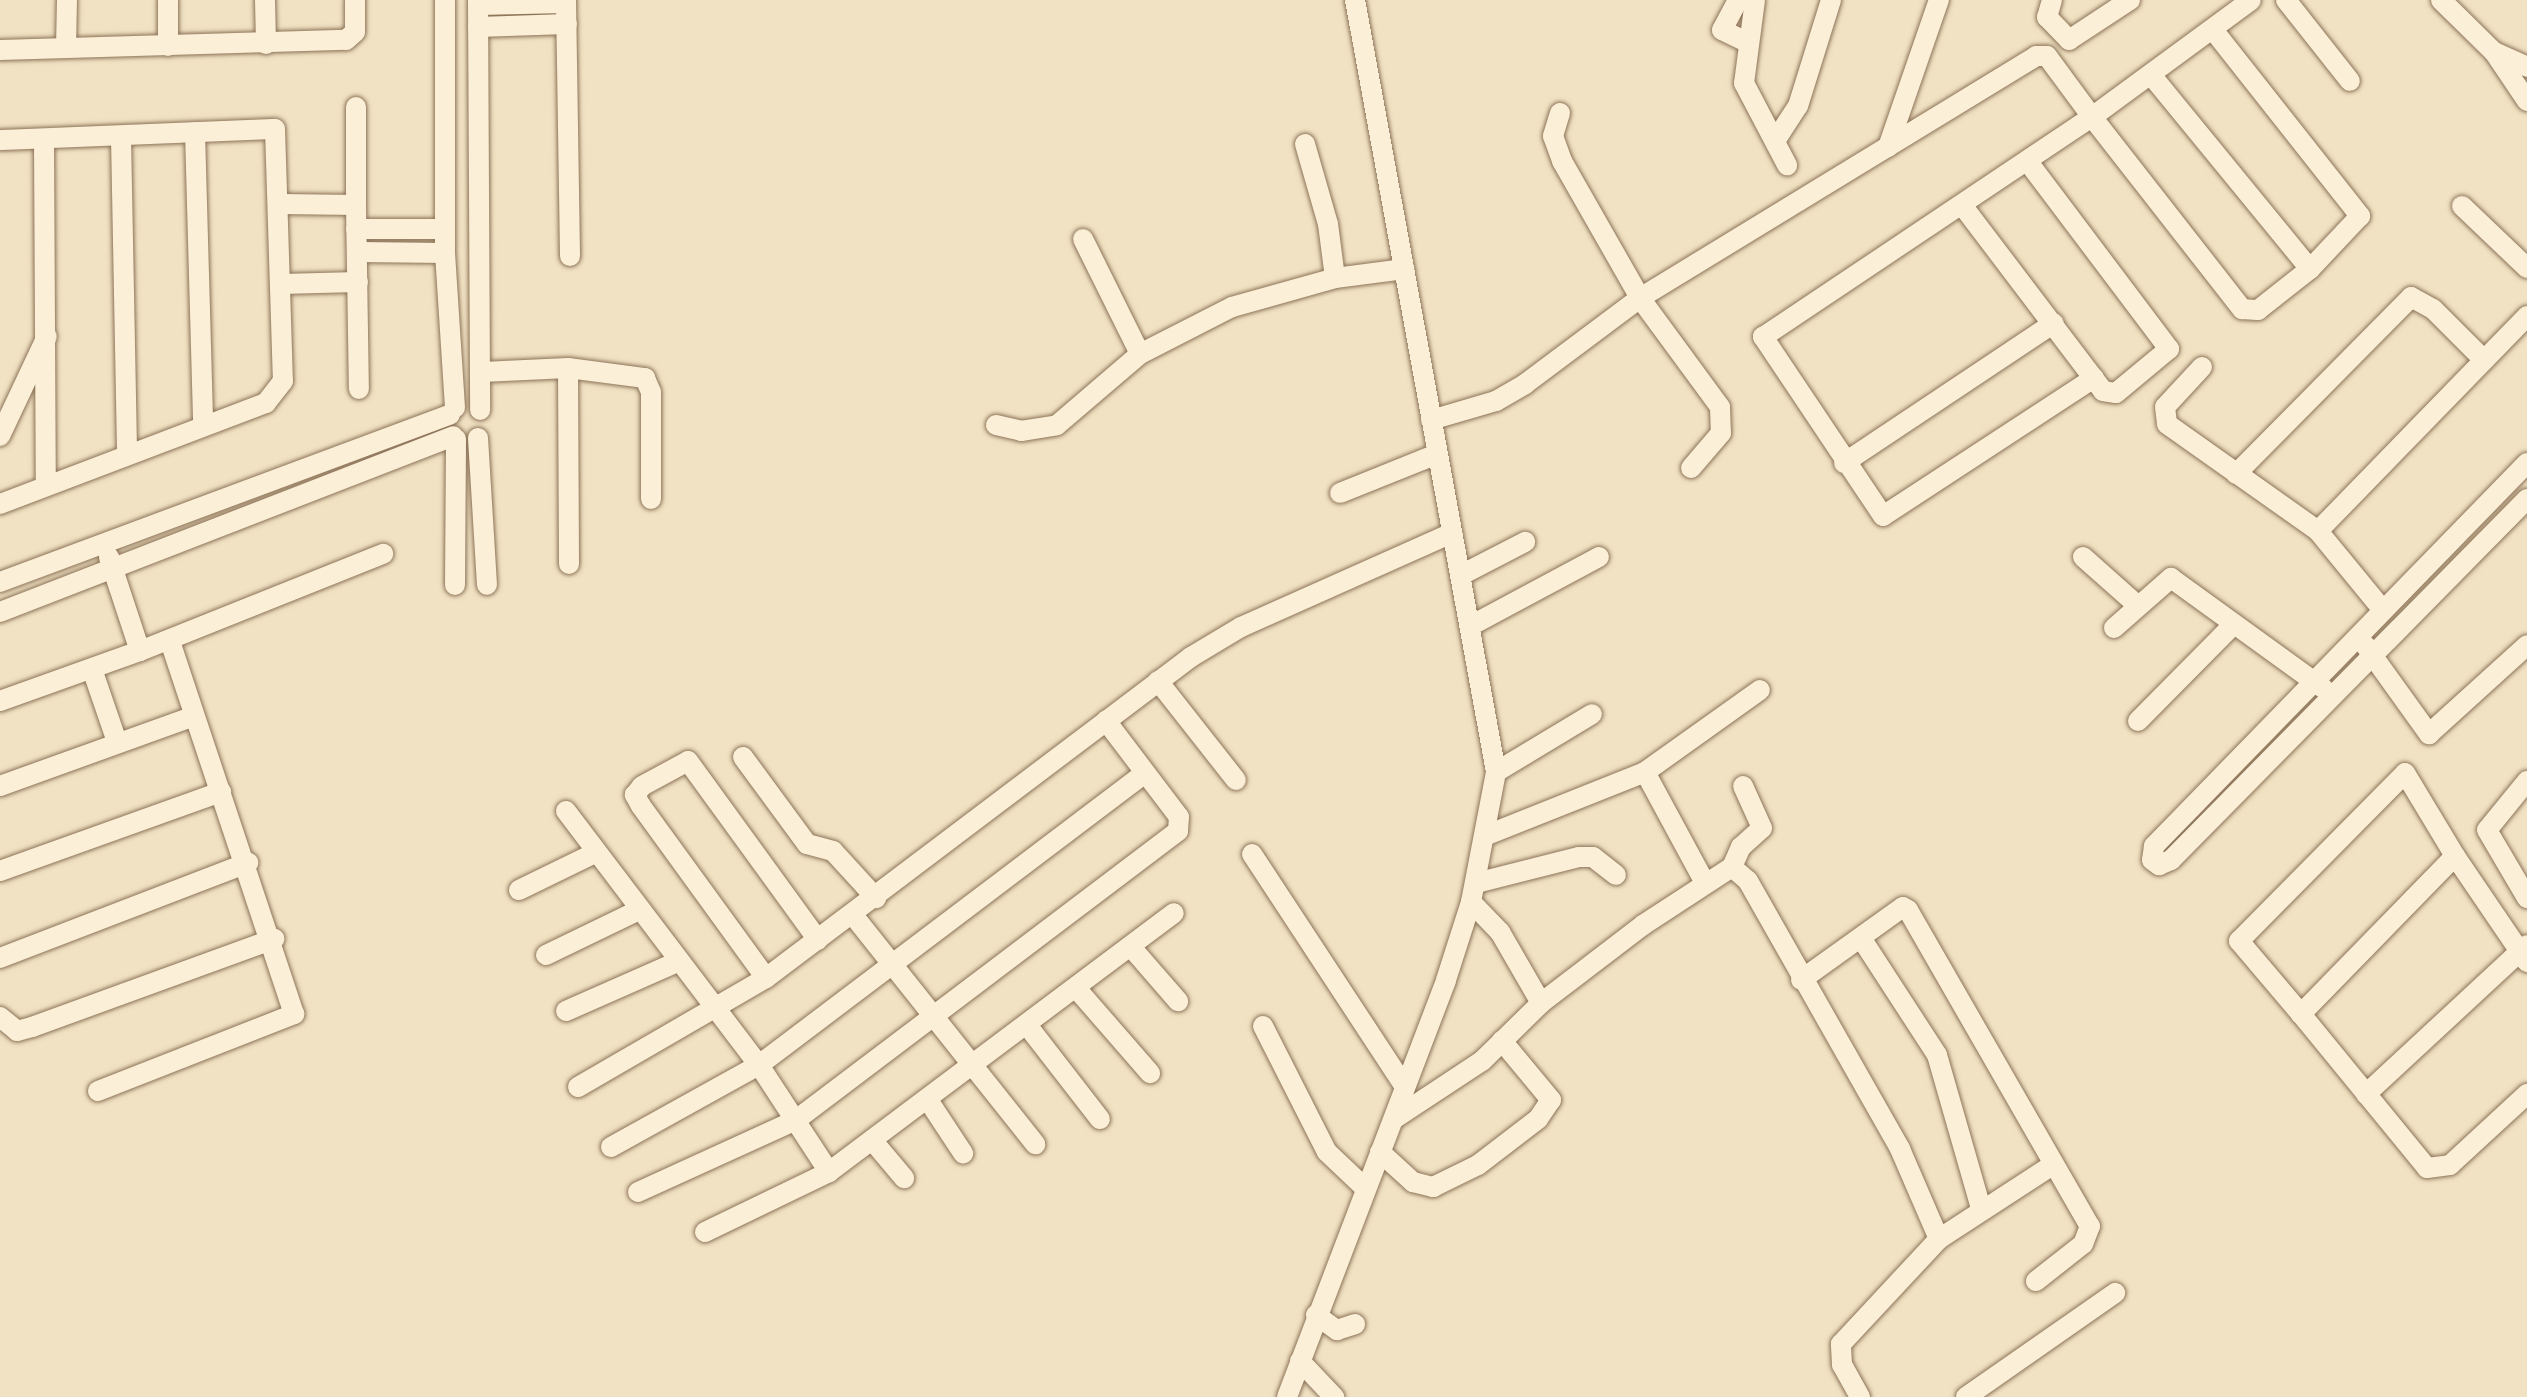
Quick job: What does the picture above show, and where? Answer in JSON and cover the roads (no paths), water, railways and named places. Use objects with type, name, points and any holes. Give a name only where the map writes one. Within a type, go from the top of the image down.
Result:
[{"type":"street","points":[[66,46],[67,0]]},
{"type":"street","points":[[168,0],[168,46]]},
{"type":"street","points":[[265,0],[266,44]]},
{"type":"street","points":[[0,50],[351,39],[356,0]]},
{"type":"street","points":[[445,0],[445,230],[455,585]]},
{"type":"street","points":[[1287,1397],[1406,1087],[1473,892],[1496,772],[1355,0]]},
{"type":"street","points":[[1738,0],[1722,30],[1747,42]]},
{"type":"street","points":[[1755,0],[1744,83],[1777,138],[1787,164]]},
{"type":"street","points":[[1777,138],[1798,106],[1831,0]]},
{"type":"street","points":[[1888,147],[1939,0]]},
{"type":"street","points":[[2052,0],[2047,17],[2058,36],[2069,40],[2130,0]]},
{"type":"street","points":[[2094,378],[1883,516],[1844,463],[1763,336],[2028,162],[2214,32],[2251,0]]},
{"type":"street","points":[[2286,0],[2350,81]]},
{"type":"street","points":[[2441,0],[2494,52],[2527,101]]},
{"type":"street","points":[[487,585],[478,438],[485,424],[480,410],[478,11],[567,9],[570,256]]},
{"type":"street","points":[[1431,420],[1510,392],[1640,298],[2042,54],[2246,312],[2258,310],[2310,269],[2360,216],[2214,32]]},
{"type":"street","points":[[2494,52],[2527,67]]},
{"type":"street","points":[[2152,76],[2310,269]]},
{"type":"street","points":[[356,107],[360,389]]},
{"type":"street","points":[[1560,113],[1556,148],[1640,298],[1720,407],[1720,433],[1690,468]]},
{"type":"street","points":[[0,140],[275,130],[281,204],[278,395],[0,504]]},
{"type":"street","points":[[195,132],[203,426]]},
{"type":"street","points":[[121,136],[127,451]]},
{"type":"street","points":[[44,139],[46,486]]},
{"type":"street","points":[[1305,144],[1328,224],[1335,278]]},
{"type":"street","points":[[1962,205],[2102,391],[2116,393],[2169,349],[2028,162]]},
{"type":"street","points":[[281,204],[356,205]]},
{"type":"street","points":[[2462,206],[2527,268]]},
{"type":"street","points":[[356,229],[445,230]]},
{"type":"street","points":[[1083,239],[1140,354]]},
{"type":"street","points":[[358,252],[446,252]]},
{"type":"street","points":[[996,425],[1021,431],[1058,425],[1140,354],[1232,308],[1335,278],[1404,268]]},
{"type":"street","points":[[281,284],[358,282]]},
{"type":"street","points":[[2236,474],[2410,297],[2433,309],[2484,360]]},
{"type":"street","points":[[2318,530],[2527,316]]},
{"type":"street","points":[[1844,463],[2054,323]]},
{"type":"street","points":[[0,436],[48,334]]},
{"type":"street","points":[[482,372],[568,368],[636,373],[650,384],[652,499]]},
{"type":"street","points":[[568,368],[569,564]]},
{"type":"street","points":[[2202,368],[2162,416],[2236,474],[2318,530],[2382,609]]},
{"type":"street","points":[[0,612],[453,424],[468,404],[480,410]]},
{"type":"street","points":[[0,582],[453,424],[478,438]]},
{"type":"street","points":[[1340,493],[1437,454]]},
{"type":"street","points":[[2527,463],[2154,846],[2152,860],[2158,866],[2172,860],[2527,499]]},
{"type":"street","points":[[578,1087],[714,1013],[766,978],[1158,681],[1242,627],[1452,533]]},
{"type":"street","points":[[1462,574],[1525,542]]},
{"type":"street","points":[[105,546],[140,651]]},
{"type":"street","points":[[0,701],[170,640],[383,554]]},
{"type":"street","points":[[1472,625],[1599,557]]},
{"type":"street","points":[[2084,557],[2136,604]]},
{"type":"street","points":[[2114,628],[2166,577],[2316,680],[2332,696]]},
{"type":"street","points":[[2138,721],[2233,625]]},
{"type":"street","points":[[2357,636],[2424,731],[2433,734],[2527,645]]},
{"type":"street","points":[[98,1091],[291,1018],[295,1001],[192,717],[170,640]]},
{"type":"street","points":[[92,669],[117,742]]},
{"type":"street","points":[[1158,681],[1236,780]]},
{"type":"street","points":[[1486,835],[1644,772],[1760,690]]},
{"type":"street","points":[[1496,772],[1592,714]]},
{"type":"street","points":[[0,786],[192,717]]},
{"type":"street","points":[[638,1192],[796,1120],[1178,830],[1179,818],[1106,721]]},
{"type":"street","points":[[743,757],[807,844],[833,851],[876,898]]},
{"type":"street","points":[[766,978],[640,806],[636,794],[642,786],[688,761],[818,940]]},
{"type":"street","points":[[1644,772],[1705,883]]},
{"type":"street","points":[[611,1147],[758,1065],[1145,773]]},
{"type":"street","points":[[2366,1094],[2524,951],[2454,856],[2405,773],[2239,941],[2366,1094],[2416,1161],[2438,1169],[2464,1154],[2527,1094]]},
{"type":"street","points":[[2527,781],[2487,830],[2527,898]]},
{"type":"street","points":[[1394,1119],[1455,1082],[1541,1003],[1705,883],[1732,868],[1741,847],[1762,828],[1743,786]]},
{"type":"street","points":[[0,871],[221,792]]},
{"type":"street","points":[[566,811],[636,911],[758,1065],[829,1172]]},
{"type":"street","points":[[519,890],[595,853]]},
{"type":"street","points":[[1252,854],[1406,1087]]},
{"type":"street","points":[[2301,1014],[2454,856]]},
{"type":"street","points":[[1473,892],[1579,857],[1592,858],[1616,874]]},
{"type":"street","points":[[0,958],[248,863]]},
{"type":"street","points":[[1732,868],[1748,881],[1900,1149],[1938,1239]]},
{"type":"street","points":[[1473,892],[1541,1003]]},
{"type":"street","points":[[1801,980],[1863,942],[1903,907],[1908,910],[2091,1234],[2036,1281]]},
{"type":"street","points":[[546,955],[636,911]]},
{"type":"street","points":[[705,1232],[829,1172],[1174,913]]},
{"type":"street","points":[[854,915],[930,1016],[1036,1144]]},
{"type":"street","points":[[0,1018],[17,1031],[32,1027],[274,939]]},
{"type":"street","points":[[1863,942],[1937,1055],[1981,1208]]},
{"type":"street","points":[[1132,947],[1178,1000]]},
{"type":"street","points":[[566,1011],[676,963]]},
{"type":"street","points":[[1076,988],[1150,1073]]},
{"type":"street","points":[[1027,1025],[1100,1119]]},
{"type":"street","points":[[1263,1026],[1318,1138],[1365,1188]]},
{"type":"street","points":[[1380,1152],[1413,1182],[1433,1186],[1478,1165],[1538,1119],[1551,1100],[1502,1041]]},
{"type":"street","points":[[928,1100],[963,1153]]},
{"type":"street","points":[[872,1140],[904,1178]]},
{"type":"street","points":[[1860,1397],[1842,1365],[1841,1344],[1938,1239],[2050,1166]]},
{"type":"street","points":[[1966,1397],[2115,1292]]},
{"type":"street","points":[[1316,1315],[1338,1330],[1355,1324]]},
{"type":"street","points":[[1300,1361],[1334,1397]]}]
